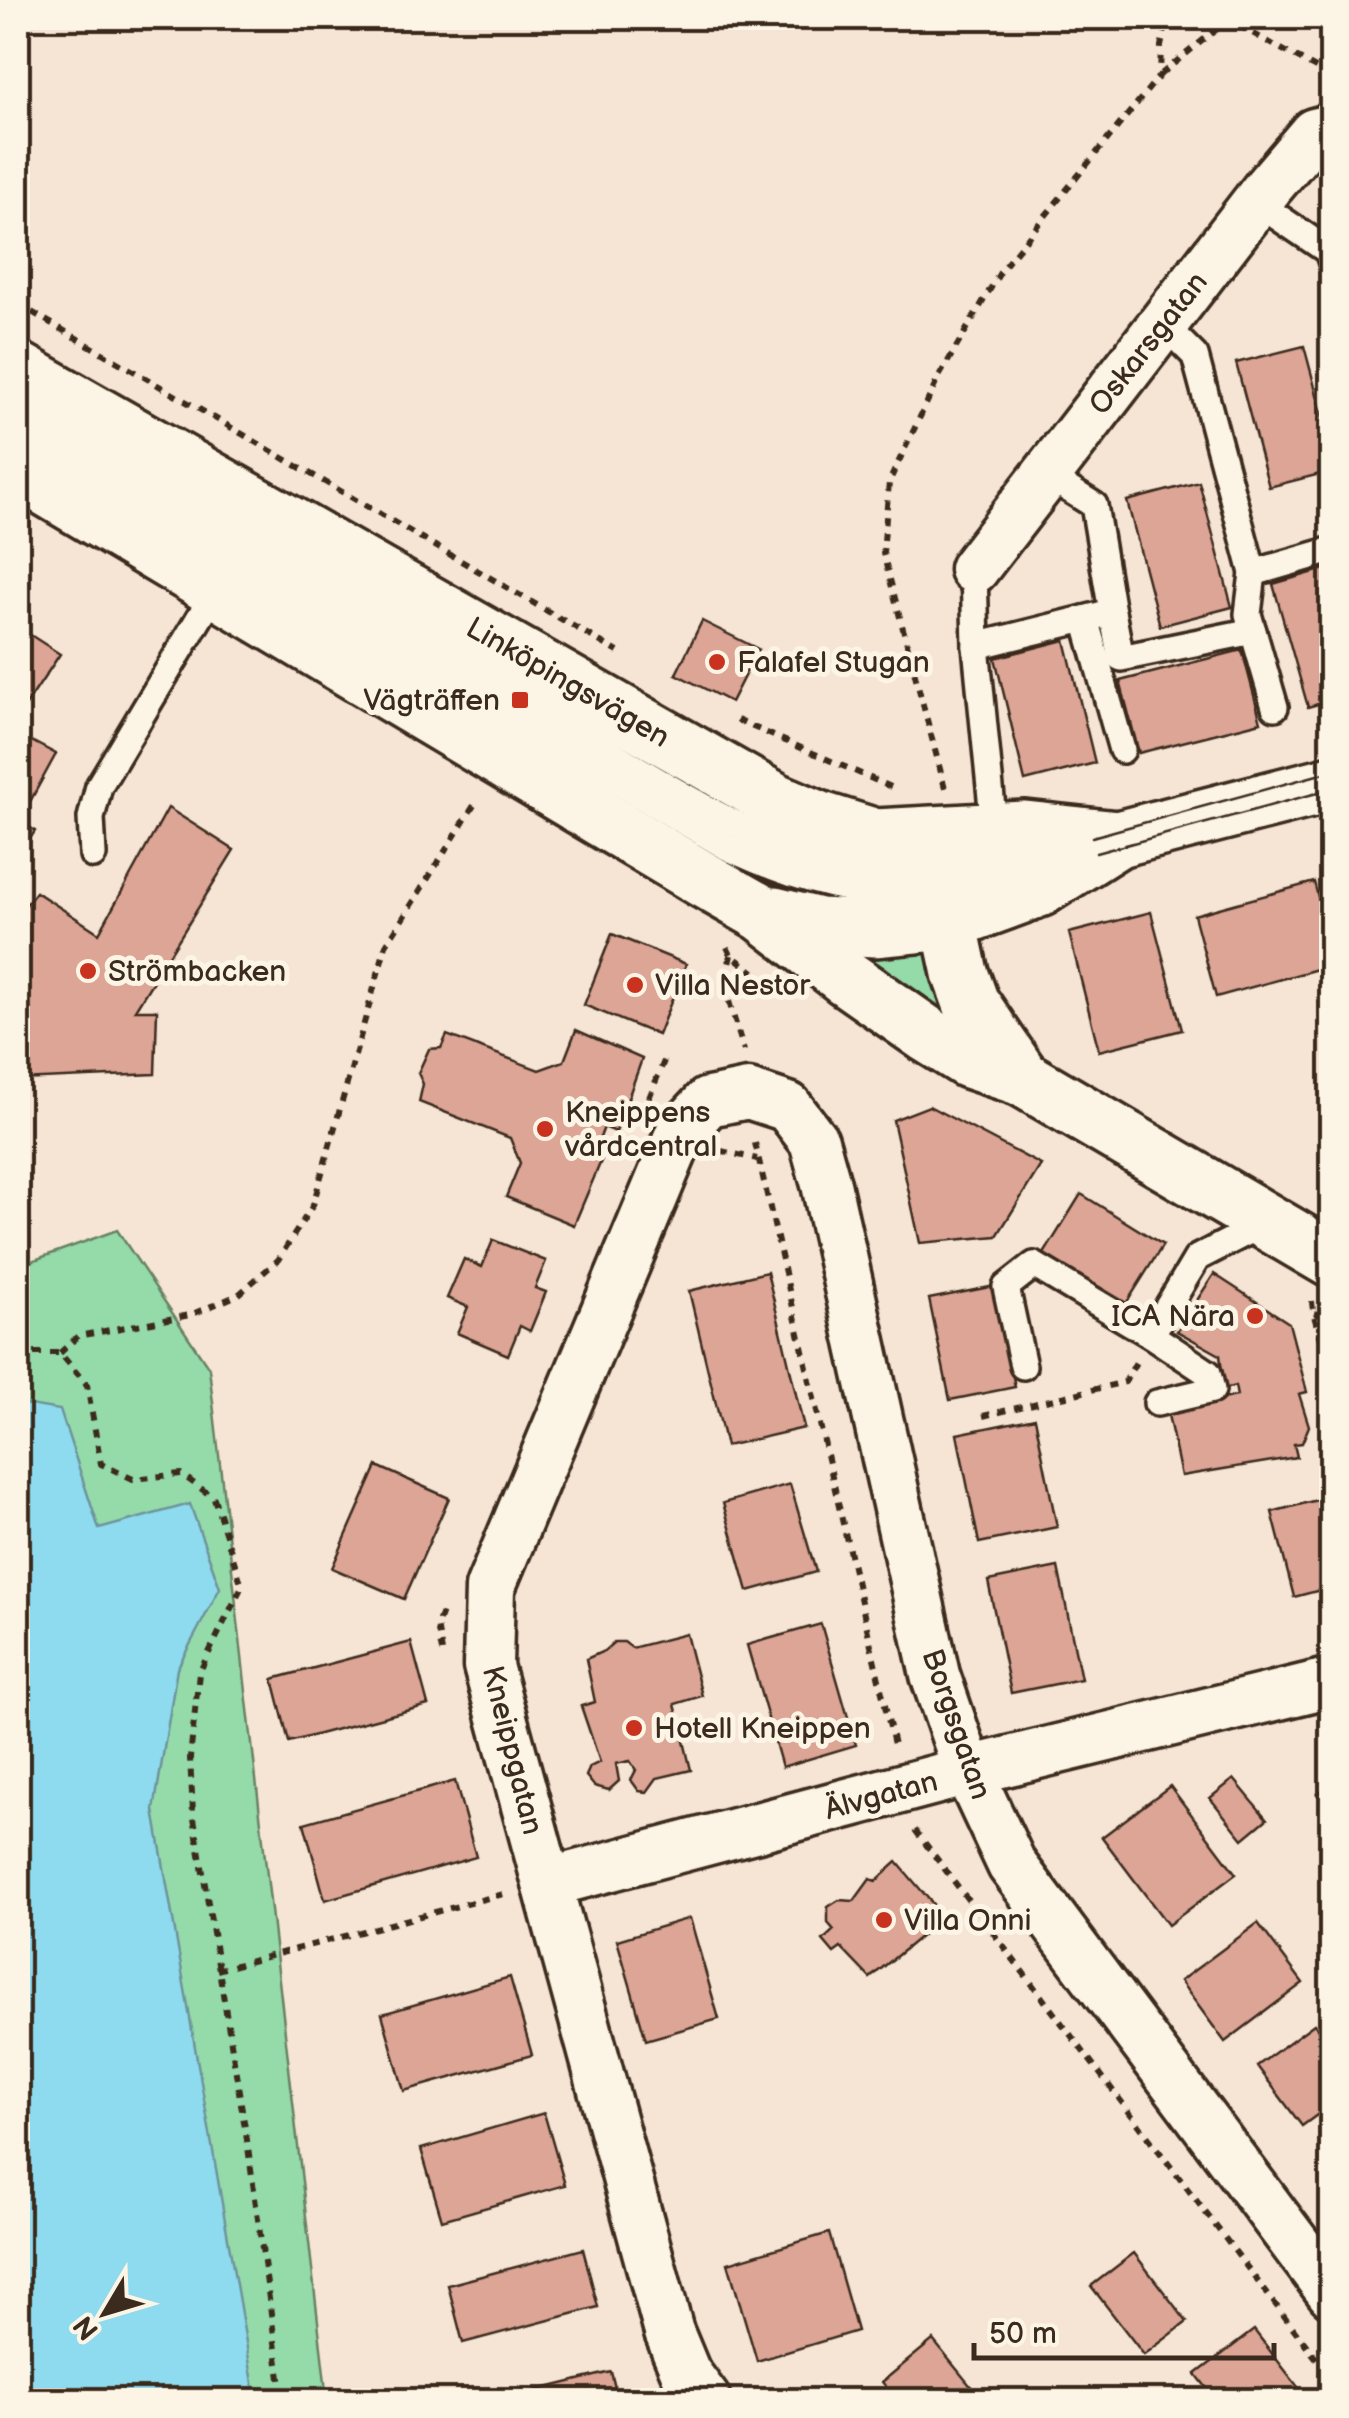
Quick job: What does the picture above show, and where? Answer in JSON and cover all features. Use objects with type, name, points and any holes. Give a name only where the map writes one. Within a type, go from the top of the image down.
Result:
[{"type":"street","name":"Oskarsgatan","points":[[974,568],[1256,202],[1314,132],[1332,128]]},
{"type":"street","name":"Linköpingsvägen","points":[[18,370],[774,800],[821,820],[917,880]]},
{"type":"street","points":[[18,470],[766,914],[901,1018],[968,1060],[1022,1078],[1332,1260]]},
{"type":"street","points":[[917,880],[1039,889],[1102,843],[1332,784]]},
{"type":"street","points":[[766,914],[876,929],[969,822],[1102,843]]},
{"type":"street","points":[[917,880],[971,1004],[1022,1078]]},
{"type":"street","name":"Borgsgatan","points":[[748,1094],[788,1107],[814,1141],[935,1675],[968,1771],[1012,1865],[1332,2293]]},
{"type":"street","name":"Kneippgatan","points":[[706,2400],[686,2373],[669,2332],[488,1666],[490,1588],[682,1131],[708,1102],[748,1094]]},
{"type":"street","name":"Älvgatan","points":[[547,1883],[968,1771],[1332,1682]]},
{"type":"lane","points":[[1256,202],[1328,251],[1332,263]]},
{"type":"lane","points":[[1162,324],[1195,356],[1253,574],[1248,614],[1275,707]]},
{"type":"lane","points":[[18,408],[754,833],[841,865],[917,880]]},
{"type":"lane","points":[[18,430],[727,846],[766,914],[794,875],[902,893],[917,880]]},
{"type":"lane","points":[[1046,475],[1094,505],[1121,658],[1252,631]]},
{"type":"lane","points":[[1253,574],[1332,550]]},
{"type":"lane","points":[[969,822],[992,808],[976,646],[974,568]]},
{"type":"lane","points":[[93,855],[91,818],[99,786],[216,590]]},
{"type":"lane","points":[[976,646],[1112,612],[1114,624]]},
{"type":"lane","points":[[1085,619],[1122,750]]},
{"type":"lane","points":[[1102,843],[1332,802]]},
{"type":"lane","points":[[1151,1335],[1197,1258],[1269,1221]]},
{"type":"lane","points":[[1023,1366],[1006,1287],[1034,1266],[1151,1335],[1208,1374],[1212,1390],[1157,1403]]},
{"type":"path","points":[[1160,74],[1160,46],[1168,18]]},
{"type":"path","points":[[969,822],[883,554],[889,482],[940,374],[1002,270],[1160,74],[1227,19],[1332,77]]},
{"type":"path","points":[[18,304],[625,656]]},
{"type":"path","points":[[724,712],[874,780],[907,790]]},
{"type":"path","points":[[18,1354],[60,1352],[78,1336],[190,1316],[238,1296],[278,1260],[313,1205],[386,945],[479,798]]},
{"type":"path","points":[[748,1094],[748,1065],[724,985],[766,914]]},
{"type":"path","points":[[714,1164],[722,1149],[757,1158]]},
{"type":"path","points":[[1313,1312],[1332,1318]]},
{"type":"path","points":[[983,1416],[1124,1382],[1151,1335]]},
{"type":"path","points":[[60,1352],[87,1386],[101,1464],[133,1479],[181,1474],[214,1498],[242,1586],[199,1673],[190,1758],[193,1812],[247,2140],[283,2400]]},
{"type":"path","points":[[217,1970],[547,1883]]},
{"type":"green space","points":[[930,940],[947,1007],[930,1015],[850,945]]},
{"type":"green space","points":[[117,1230],[209,1368],[327,2400],[18,2400],[18,1266]]},
{"type":"water","points":[[18,1403],[60,1410],[99,1529],[190,1504],[220,1588],[177,1669],[154,1810],[256,2400],[18,2400]]},
{"type":"building","points":[[1304,346],[1332,451],[1332,471],[1269,487],[1236,363]]},
{"type":"building","points":[[1199,482],[1232,607],[1160,626],[1127,501]]},
{"type":"building","points":[[1332,567],[1332,700],[1308,707],[1273,584]]},
{"type":"building","name":"Falafel Stugan","points":[[702,621],[758,649],[731,702],[676,674]]},
{"type":"building","points":[[18,627],[60,654],[18,717]]},
{"type":"building","points":[[1065,640],[1095,763],[1025,781],[995,658]]},
{"type":"building","points":[[1242,650],[1261,722],[1139,753],[1120,681]]},
{"type":"building","points":[[18,734],[56,754],[20,820],[35,831],[18,858]]},
{"type":"building","name":"Strömbacken","points":[[168,808],[234,850],[135,1010],[157,1010],[155,1074],[19,1080],[18,915],[36,892],[99,933]]},
{"type":"building","points":[[1314,882],[1332,948],[1332,965],[1216,997],[1194,915]]},
{"type":"building","points":[[1151,912],[1182,1030],[1099,1051],[1069,933]]},
{"type":"building","name":"Villa Nestor","points":[[612,934],[686,964],[658,1035],[584,1005]]},
{"type":"building","name":"Kneippens vårdcentral","points":[[576,1030],[642,1059],[616,1132],[604,1127],[595,1151],[604,1154],[574,1225],[506,1197],[520,1163],[510,1138],[419,1102],[423,1084],[418,1073],[429,1049],[441,1048],[447,1035],[539,1070],[564,1061]]},
{"type":"building","points":[[929,1106],[1041,1165],[997,1236],[920,1243],[893,1120]]},
{"type":"building","points":[[1081,1194],[1163,1245],[1124,1307],[1042,1257]]},
{"type":"building","points":[[493,1240],[546,1261],[535,1288],[546,1292],[530,1331],[520,1326],[508,1355],[457,1333],[468,1307],[447,1298],[464,1259],[482,1267]]},
{"type":"building","points":[[767,1272],[804,1428],[726,1446],[689,1291]]},
{"type":"building","points":[[1214,1274],[1289,1323],[1307,1392],[1299,1394],[1309,1426],[1302,1443],[1294,1444],[1297,1457],[1181,1476],[1167,1410],[1237,1396],[1235,1386],[1224,1389],[1220,1355],[1177,1331]]},
{"type":"building","points":[[995,1286],[1015,1387],[950,1400],[929,1299]]},
{"type":"building","points":[[1035,1418],[1057,1527],[979,1543],[957,1434]]},
{"type":"building","points":[[377,1466],[449,1498],[404,1599],[332,1568]]},
{"type":"building","points":[[790,1484],[816,1572],[748,1591],[723,1503]]},
{"type":"building","points":[[1332,1496],[1332,1587],[1294,1597],[1272,1512]]},
{"type":"building","points":[[1058,1567],[1081,1679],[1011,1693],[988,1581]]},
{"type":"building","points":[[821,1624],[856,1745],[782,1767],[747,1645]]},
{"type":"building","name":"Hotell Kneippen","points":[[686,1634],[702,1696],[675,1704],[691,1770],[657,1778],[647,1792],[639,1791],[631,1780],[636,1770],[630,1761],[616,1764],[619,1781],[609,1790],[594,1786],[586,1776],[590,1767],[600,1762],[581,1706],[595,1702],[586,1659],[614,1642],[624,1642],[632,1648]]},
{"type":"building","points":[[411,1642],[428,1705],[289,1742],[273,1679]]},
{"type":"building","points":[[1234,1779],[1267,1819],[1243,1839],[1210,1798]]},
{"type":"building","points":[[455,1781],[476,1857],[325,1900],[304,1823]]},
{"type":"building","points":[[1332,1783],[1332,1813],[1317,1794]]},
{"type":"building","points":[[1170,1786],[1236,1874],[1168,1925],[1102,1837]]},
{"type":"building","name":"Villa Onni","points":[[897,1862],[944,1917],[870,1978],[841,1948],[834,1953],[823,1940],[834,1930],[828,1923],[828,1907],[839,1900],[854,1901],[870,1879],[876,1881]]},
{"type":"building","points":[[690,1918],[719,2019],[646,2040],[617,1940]]},
{"type":"building","points":[[1258,1923],[1303,1983],[1225,2042],[1180,1981]]},
{"type":"building","points":[[510,1977],[532,2055],[404,2091],[382,2014]]},
{"type":"building","points":[[1314,2024],[1332,2047],[1332,2104],[1302,2126],[1257,2066]]},
{"type":"building","points":[[544,2113],[565,2185],[442,2220],[421,2149]]},
{"type":"building","points":[[829,2233],[857,2331],[757,2361],[728,2263]]},
{"type":"building","points":[[583,2249],[598,2307],[463,2343],[448,2285]]},
{"type":"building","points":[[1134,2253],[1187,2322],[1144,2355],[1091,2286]]},
{"type":"building","points":[[1254,2330],[1308,2400],[1216,2400],[1196,2374]]},
{"type":"building","points":[[933,2340],[982,2400],[897,2400],[882,2382]]},
{"type":"building","points":[[611,2372],[618,2400],[497,2400]]},
{"type":"tram line","points":[[1092,837],[1332,771]]},
{"type":"tram line","points":[[1096,853],[1332,789]]},
{"type":"place","name":"Falafel Stugan","points":[[717,662]]},
{"type":"place","name":"Vägträffen","points":[[520,700]]},
{"type":"place","name":"Strömbacken","points":[[88,971]]},
{"type":"place","name":"Villa Nestor","points":[[635,985]]},
{"type":"place","name":"Kneippens vårdcentral","points":[[545,1129]]},
{"type":"place","name":"ICA Nära","points":[[1255,1316]]},
{"type":"place","name":"Hotell Kneippen","points":[[634,1728]]},
{"type":"place","name":"Villa Onni","points":[[884,1920]]}]
